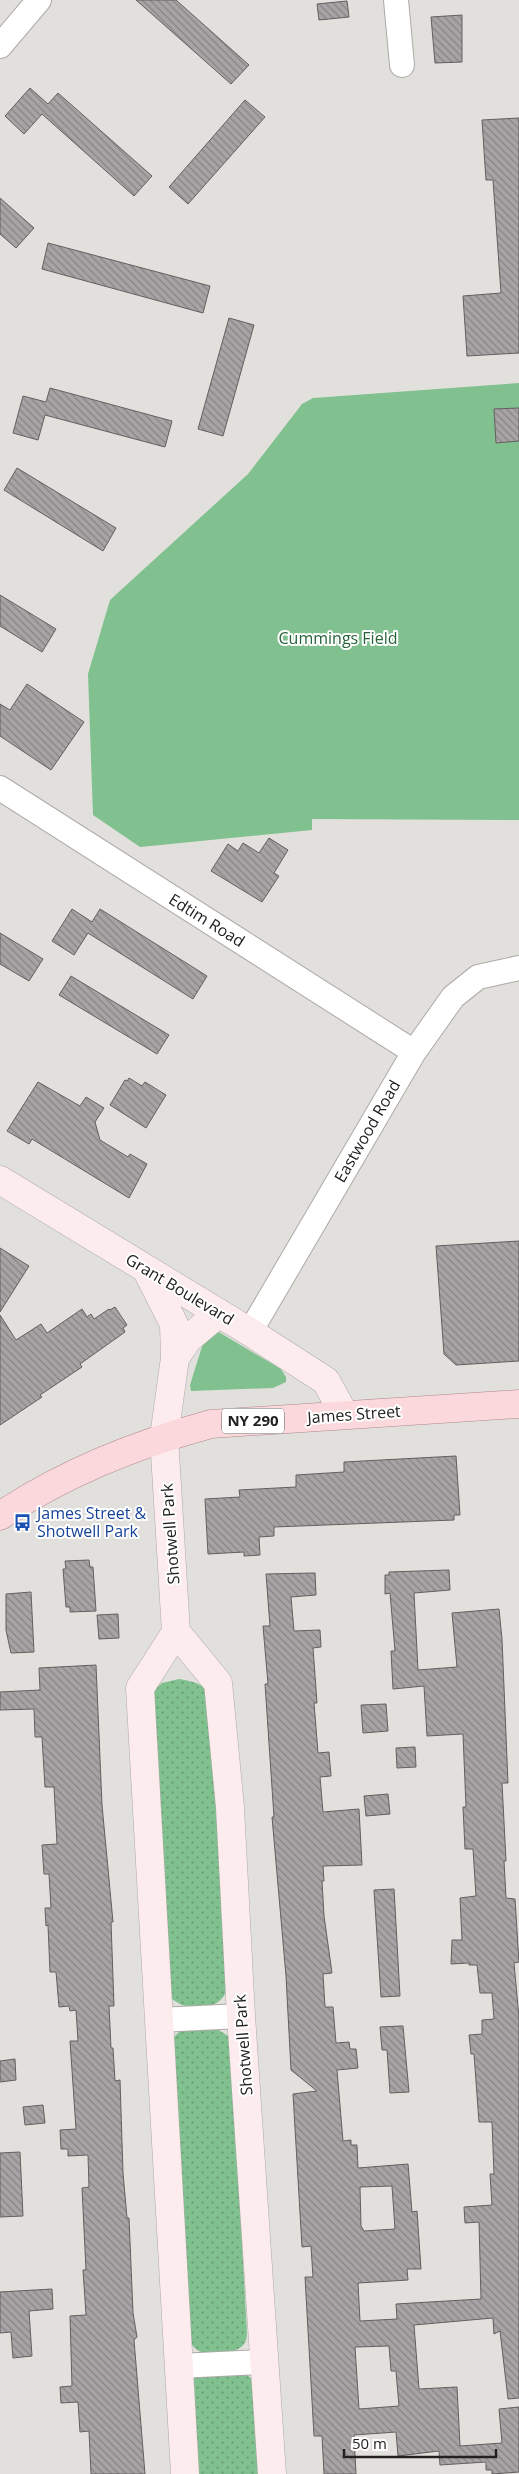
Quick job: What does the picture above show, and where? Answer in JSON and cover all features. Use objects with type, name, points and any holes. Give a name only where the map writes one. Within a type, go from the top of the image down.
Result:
[{"type":"main road","name":"James Street","points":[[0,1516],[34,1494],[115,1456],[164,1437],[211,1424],[519,1404]]},
{"type":"street","points":[[0,46],[39,0]]},
{"type":"street","points":[[396,0],[402,65]]},
{"type":"street","name":"Edtim Road","points":[[0,788],[414,1052]]},
{"type":"street","name":"Eastwood Road","points":[[250,1332],[414,1052],[453,997],[478,977],[519,968]]},
{"type":"street","name":"Grant Boulevard","points":[[0,1180],[250,1332],[326,1381],[344,1414]]},
{"type":"street","name":"Shotwell Park","points":[[146,1269],[174,1324],[175,1358],[164,1437],[176,1632],[218,1683],[230,1807],[241,2016],[272,2474]]},
{"type":"street","points":[[175,1358],[188,1339],[219,1313]]},
{"type":"street","points":[[176,1632],[140,1688],[185,2474]]},
{"type":"street","points":[[158,2020],[241,2016]]},
{"type":"street","points":[[178,2366],[263,2362]]},
{"type":"green space","name":"Cummings Field","points":[[519,383],[519,820],[312,819],[312,830],[140,847],[93,815],[88,674],[110,600],[248,474],[302,404],[313,398]]},
{"type":"green space","points":[[217,1331],[281,1369],[286,1377],[286,1382],[273,1388],[191,1391],[190,1385],[204,1340]]},
{"type":"green space","points":[[179,1679],[199,1684],[209,1694],[211,1700],[228,1987],[219,2001],[204,2008],[187,2007],[172,1999],[153,1691],[162,1683]]},
{"type":"green space","points":[[217,2029],[228,2036],[231,2046],[247,2337],[244,2344],[235,2351],[223,2354],[210,2354],[197,2350],[187,2336],[173,2038],[181,2030]]},
{"type":"green space","points":[[241,2371],[251,2378],[257,2388],[261,2474],[191,2474],[191,2379],[200,2373]]},
{"type":"building","points":[[136,0],[176,0],[249,65],[231,84]]},
{"type":"building","points":[[347,1],[349,17],[319,20],[317,4]]},
{"type":"building","points":[[462,15],[462,62],[435,63],[431,17]]},
{"type":"building","points":[[30,88],[48,104],[58,93],[152,176],[134,196],[42,114],[24,134],[5,116]]},
{"type":"building","points":[[245,100],[265,117],[188,204],[169,187]]},
{"type":"building","points":[[519,118],[519,353],[467,356],[463,296],[501,293],[493,180],[486,180],[482,120]]},
{"type":"building","points":[[0,198],[34,228],[16,248],[0,234]]},
{"type":"building","points":[[48,243],[210,286],[203,313],[42,269]]},
{"type":"building","points":[[229,318],[254,325],[223,436],[198,429]]},
{"type":"building","points":[[50,388],[172,421],[165,447],[45,415],[38,440],[13,433],[23,396],[46,402]]},
{"type":"building","points":[[519,408],[519,441],[496,443],[494,409]]},
{"type":"building","points":[[17,468],[116,528],[103,551],[4,490]]},
{"type":"building","points":[[0,595],[56,629],[42,652],[0,626]]},
{"type":"building","points":[[27,684],[84,722],[51,770],[0,736],[0,704],[10,710]]},
{"type":"building","points":[[269,838],[288,850],[274,873],[279,876],[262,902],[211,871],[228,844],[238,851],[243,843],[259,853]]},
{"type":"building","points":[[72,909],[92,922],[100,909],[207,976],[193,999],[88,933],[74,955],[52,941]]},
{"type":"building","points":[[0,933],[43,959],[29,981],[0,964]]},
{"type":"building","points":[[71,976],[169,1035],[157,1054],[59,995]]},
{"type":"building","points":[[129,1078],[142,1086],[145,1082],[166,1095],[146,1128],[110,1105],[125,1080],[127,1081]]},
{"type":"building","points":[[38,1082],[80,1106],[86,1097],[104,1108],[95,1122],[100,1140],[128,1157],[130,1154],[147,1164],[129,1198],[32,1139],[29,1144],[7,1131]]},
{"type":"building","points":[[519,1241],[519,1361],[456,1365],[444,1354],[436,1246]]},
{"type":"building","points":[[0,1248],[29,1266],[0,1312]]},
{"type":"building","points":[[115,1307],[127,1325],[123,1328],[125,1332],[80,1364],[82,1367],[40,1395],[42,1397],[0,1425],[0,1315],[16,1340],[41,1324],[47,1333],[82,1309],[87,1317],[91,1314],[94,1319]]},
{"type":"building","points":[[456,1456],[460,1515],[454,1515],[454,1520],[274,1527],[274,1536],[259,1537],[260,1555],[244,1556],[244,1552],[208,1554],[205,1499],[240,1497],[239,1490],[296,1487],[296,1475],[344,1472],[344,1462]]},
{"type":"building","points":[[89,1560],[90,1567],[93,1567],[96,1611],[70,1612],[70,1607],[66,1607],[63,1569],[66,1569],[65,1561]]},
{"type":"building","points":[[449,1570],[450,1590],[414,1593],[418,1670],[457,1667],[452,1613],[499,1609],[508,1783],[502,1783],[506,1898],[515,1899],[519,1962],[514,1963],[519,2018],[519,2398],[508,2399],[500,2331],[494,2334],[493,2318],[414,2325],[419,2389],[457,2387],[460,2446],[502,2443],[499,2409],[519,2407],[519,2472],[492,2474],[492,2470],[486,2470],[486,2462],[440,2465],[439,2451],[398,2456],[396,2432],[354,2435],[356,2474],[324,2474],[322,2436],[314,2436],[305,2277],[313,2277],[311,2246],[302,2247],[293,2094],[317,2091],[291,2070],[286,1976],[272,1817],[274,1817],[265,1684],[268,1684],[263,1626],[270,1626],[266,1574],[315,1573],[316,1595],[291,1597],[294,1631],[320,1630],[321,1647],[313,1648],[317,1703],[314,1703],[318,1753],[329,1752],[331,1776],[320,1777],[323,1812],[359,1809],[362,1865],[323,1866],[324,1881],[322,1881],[324,1916],[332,1973],[323,1974],[325,2007],[333,2007],[336,2043],[349,2042],[350,2049],[356,2049],[358,2068],[337,2070],[343,2141],[351,2140],[351,2145],[357,2145],[358,2168],[408,2164],[412,2212],[417,2211],[421,2269],[407,2269],[408,2280],[358,2283],[360,2321],[397,2319],[396,2304],[481,2299],[479,2222],[465,2223],[464,2207],[492,2205],[490,2174],[494,2174],[492,2122],[479,2122],[474,2054],[471,2054],[469,2035],[482,2034],[482,2020],[494,2019],[492,1993],[480,1993],[477,1965],[469,1965],[469,1963],[451,1964],[452,1940],[462,1940],[460,1898],[476,1896],[473,1849],[465,1849],[463,1807],[466,1807],[463,1734],[427,1736],[424,1686],[393,1689],[391,1651],[395,1651],[390,1593],[385,1594],[385,1575],[389,1575],[389,1572]],"holes":[[[392,2186],[395,2229],[364,2231],[361,2226],[360,2187]],[[389,2346],[391,2371],[396,2371],[399,2406],[359,2409],[355,2347]]]},
{"type":"building","points":[[31,1592],[34,1652],[11,1653],[6,1630],[6,1594]]},
{"type":"building","points":[[118,1614],[119,1638],[99,1639],[97,1615]]},
{"type":"building","points":[[96,1665],[102,1805],[113,1922],[111,1922],[114,2006],[109,2006],[111,2048],[113,2048],[115,2081],[120,2080],[123,2173],[127,2218],[129,2218],[133,2313],[137,2337],[134,2340],[145,2474],[91,2474],[89,2431],[80,2432],[78,2402],[61,2403],[60,2387],[72,2386],[70,2316],[86,2315],[83,2270],[86,2270],[82,2188],[89,2187],[88,2155],[68,2156],[68,2149],[61,2149],[60,2130],[76,2129],[70,2041],[78,2041],[76,2010],[70,2011],[69,2006],[59,2007],[56,1972],[50,1972],[48,1925],[46,1926],[45,1908],[51,1908],[49,1874],[44,1874],[42,1845],[57,1844],[54,1787],[45,1787],[42,1737],[35,1737],[34,1709],[0,1710],[0,1692],[40,1690],[39,1668]]},
{"type":"building","points":[[386,1704],[388,1731],[363,1733],[361,1705]]},
{"type":"building","points":[[415,1747],[416,1767],[397,1768],[396,1748]]},
{"type":"building","points":[[388,1794],[390,1814],[366,1816],[364,1796]]},
{"type":"building","points":[[394,1889],[400,1996],[381,1997],[374,1890]]},
{"type":"building","points":[[403,2026],[409,2092],[390,2093],[387,2050],[382,2050],[380,2027]]},
{"type":"building","points":[[15,2059],[16,2080],[0,2082],[0,2061]]},
{"type":"building","points":[[43,2105],[45,2123],[25,2125],[23,2107]]},
{"type":"building","points":[[20,2152],[23,2216],[0,2217],[0,2153]]},
{"type":"building","points":[[52,2289],[53,2309],[29,2311],[32,2356],[13,2358],[11,2332],[0,2333],[0,2292]]},
{"type":"place","name":"James Street & Shotwell Park","points":[[23,1522]]}]
